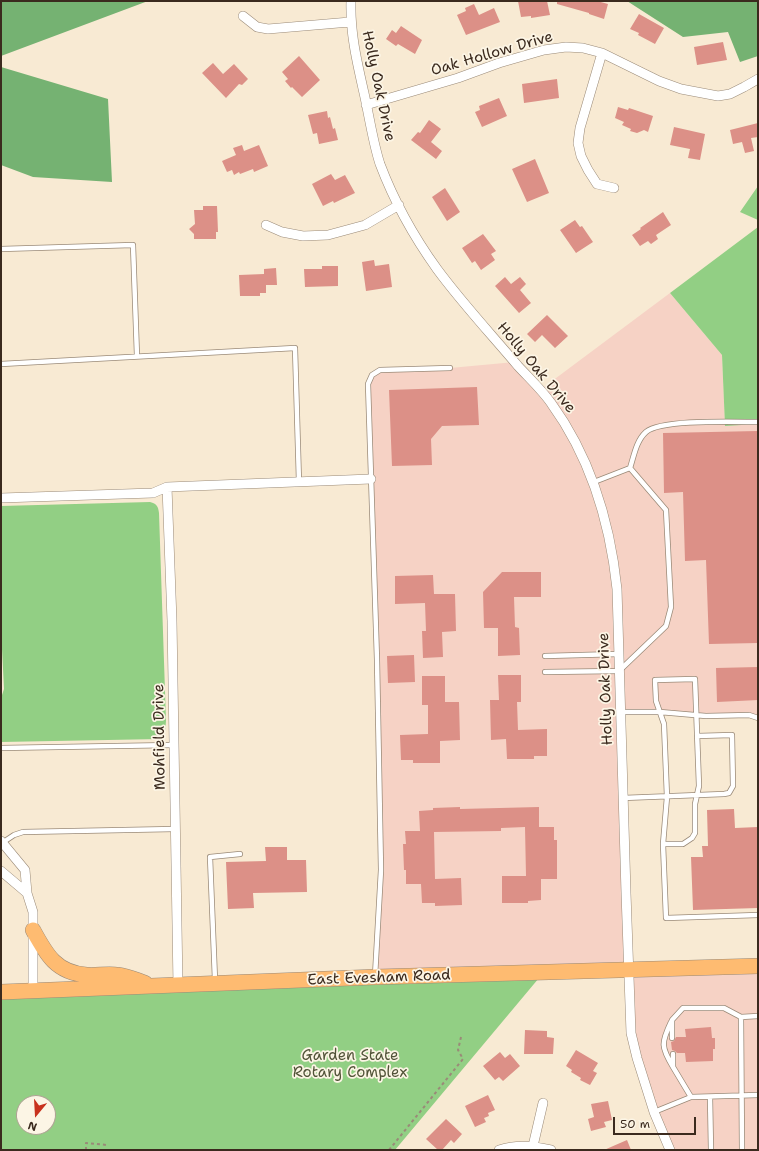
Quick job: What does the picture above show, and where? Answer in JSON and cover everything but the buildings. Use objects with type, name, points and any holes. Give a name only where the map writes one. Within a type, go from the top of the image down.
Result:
[{"type":"main road","points":[[33,930],[45,950],[56,964],[64,970],[75,974],[119,975],[155,986]]},
{"type":"main road","name":"East Evesham Road","points":[[1,992],[375,977],[758,966]]},
{"type":"street","name":"Holly Oak Drive","points":[[350,1],[350,22],[355,54],[380,162],[391,190],[419,243],[438,270],[481,323],[551,402],[573,436],[594,482],[607,527],[615,566],[617,589],[631,1033],[637,1058],[654,1112],[670,1150]]},
{"type":"street","points":[[243,16],[257,27],[268,29],[350,22]]},
{"type":"street","name":"Oak Hollow Drive","points":[[366,104],[458,78],[499,63],[544,50],[566,47],[584,48],[602,53],[681,90],[718,96],[737,91],[758,79]]},
{"type":"street","points":[[602,53],[580,128],[578,143],[581,156],[597,184],[614,188]]},
{"type":"street","points":[[266,226],[282,232],[303,236],[328,235],[365,225],[399,205]]},
{"type":"street","points":[[1,498],[153,493],[166,487],[371,479]]},
{"type":"street","name":"Mohfield Drive","points":[[166,487],[172,621],[178,986]]},
{"type":"street","points":[[1,842],[25,870],[27,893],[33,912],[33,991]]},
{"type":"street","points":[[1,871],[27,893]]},
{"type":"street","points":[[533,1146],[543,1103]]},
{"type":"street","points":[[499,1150],[510,1146],[533,1146],[551,1150]]},
{"type":"lane","points":[[1,249],[133,245],[137,356]]},
{"type":"lane","points":[[1,364],[295,348],[299,482]]},
{"type":"lane","points":[[375,977],[381,870],[377,668],[368,384],[371,376],[375,372],[381,370],[450,368]]},
{"type":"lane","points":[[630,468],[636,449],[642,437],[656,426],[684,423],[758,422]]},
{"type":"lane","points":[[594,482],[630,468]]},
{"type":"lane","points":[[545,672],[619,671],[666,626],[671,607],[666,510],[630,468]]},
{"type":"lane","points":[[545,656],[618,654]]},
{"type":"lane","points":[[663,844],[683,844],[692,838],[696,827],[695,804],[699,786],[695,679],[655,680],[656,701],[664,724],[667,797],[663,844],[666,918],[758,915]]},
{"type":"lane","points":[[620,712],[660,712],[706,716],[750,715],[758,718]]},
{"type":"lane","points":[[623,798],[727,794],[731,791],[733,786],[732,735],[697,736]]},
{"type":"lane","points":[[1,748],[174,745]]},
{"type":"lane","points":[[1,842],[23,832],[175,829]]},
{"type":"lane","points":[[216,984],[210,857],[240,854]]},
{"type":"lane","points":[[691,1097],[664,1053],[664,1038],[672,1020],[683,1008],[724,1008],[741,1017],[758,1016]]},
{"type":"lane","points":[[741,1017],[742,1150]]},
{"type":"lane","points":[[672,1020],[672,1038]]},
{"type":"lane","points":[[673,1054],[673,1067]]},
{"type":"lane","points":[[654,1112],[691,1097],[758,1095]]},
{"type":"lane","points":[[710,1097],[711,1150]]},
{"type":"path","points":[[389,1150],[463,1059],[458,1050],[461,1037]]},
{"type":"path","points":[[86,1150],[86,1143],[107,1145]]},
{"type":"shaded area","points":[[670,293],[722,355],[725,425],[758,424],[758,718],[756,716],[620,713],[628,969],[758,966],[758,1150],[670,1150],[637,1058],[628,970],[375,977],[381,870],[368,384],[378,371],[450,368],[515,362],[540,390]]},
{"type":"green space","points":[[1,1],[148,1],[1,56]]},
{"type":"green space","points":[[627,1],[758,1],[758,56],[740,62],[728,32],[683,37]]},
{"type":"green space","points":[[1,67],[108,99],[112,182],[33,177],[1,165]]},
{"type":"green space","points":[[758,186],[758,220],[740,212]]},
{"type":"green space","points":[[758,227],[758,424],[725,426],[722,355],[670,293]]},
{"type":"green space","points":[[150,502],[157,506],[159,513],[166,721],[165,732],[161,739],[1,742],[1,698],[4,689],[1,629],[1,506]]},
{"type":"green space","name":"Garden State Rotary Complex","points":[[544,972],[395,1150],[1,1150],[1,992]]}]
